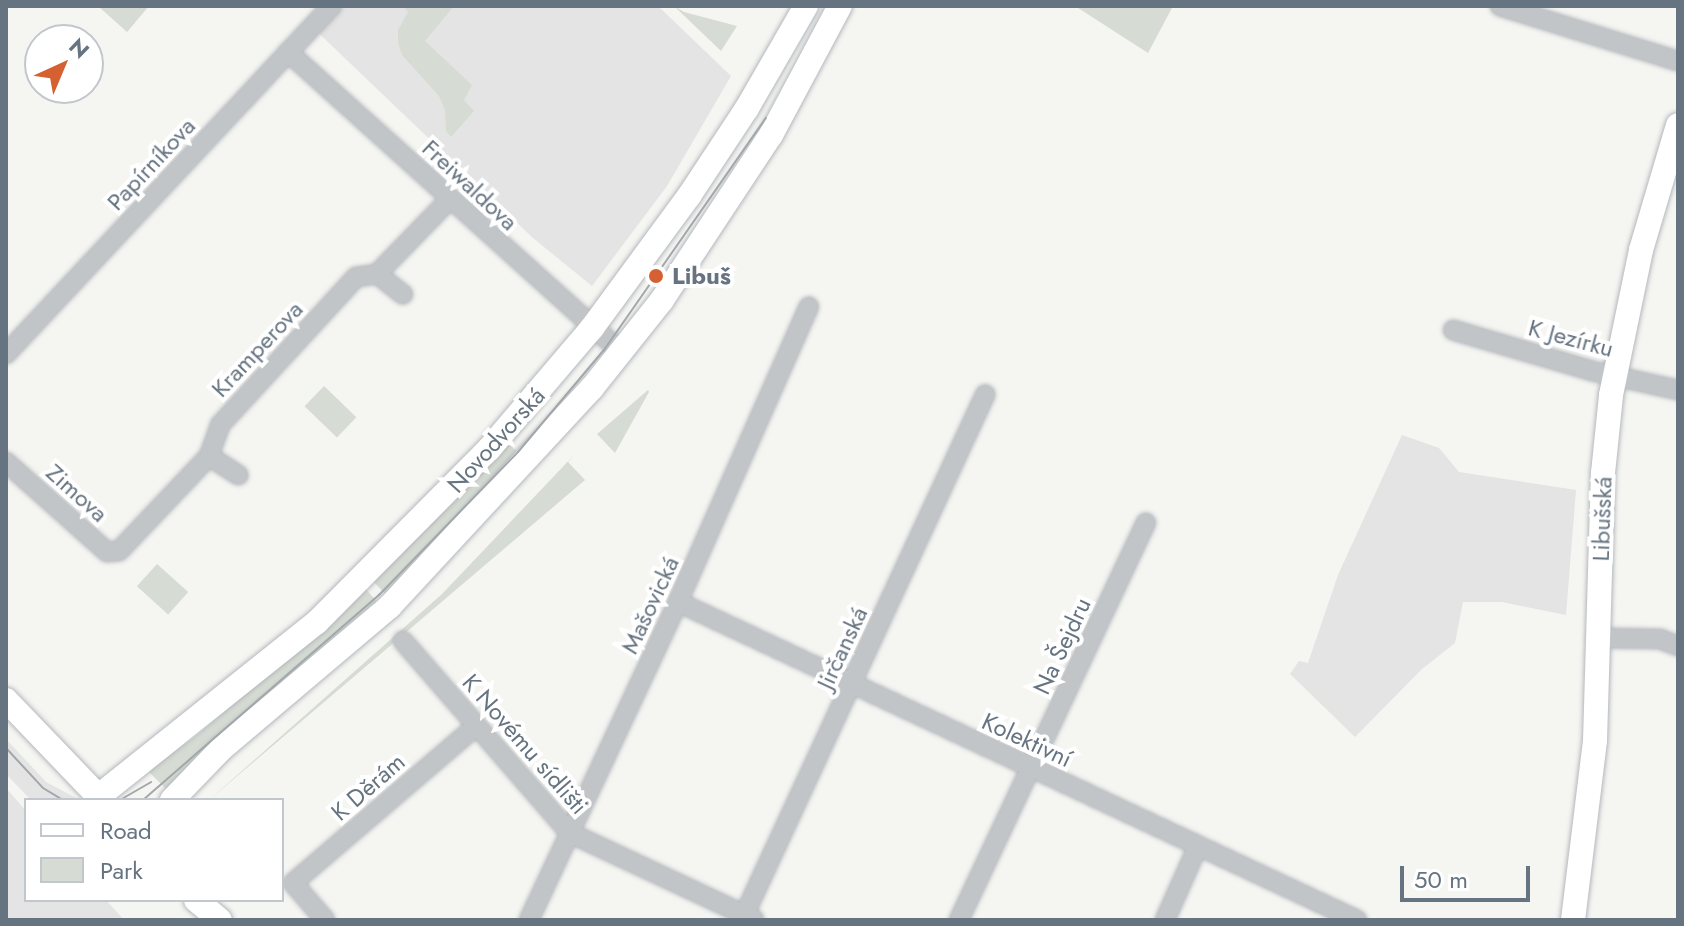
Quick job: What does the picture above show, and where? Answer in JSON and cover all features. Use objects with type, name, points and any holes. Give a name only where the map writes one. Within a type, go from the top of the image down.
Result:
[{"type":"main road","name":"Novodvorská","points":[[100,798],[317,622],[451,489],[592,328],[689,196],[747,108],[806,6]]},
{"type":"main road","name":"Novodvorská","points":[[174,798],[221,749],[390,606],[564,421],[662,300],[771,135],[840,6]]},
{"type":"main road","name":"Libušská","points":[[1573,920],[1595,741],[1603,473],[1614,375],[1641,250],[1678,125]]},
{"type":"main road","points":[[6,700],[100,798]]},
{"type":"main road","points":[[198,902],[220,920]]},
{"type":"street","name":"Papírníkova","points":[[12,348],[332,6]]},
{"type":"street","points":[[1500,6],[1678,61]]},
{"type":"street","name":"Freiwaldova","points":[[288,52],[621,352]]},
{"type":"street","name":"Kramperova","points":[[119,551],[209,456],[220,425],[356,277],[377,274],[450,199]]},
{"type":"street","points":[[377,274],[403,294]]},
{"type":"street","name":"Mašovická","points":[[529,920],[678,602],[809,307]]},
{"type":"street","name":"K Jezírku","points":[[1453,330],[1678,390]]},
{"type":"street","name":"Jirčanská","points":[[747,918],[985,395]]},
{"type":"street","points":[[209,456],[238,475]]},
{"type":"street","name":"Zimova","points":[[6,462],[107,552],[119,551]]},
{"type":"street","name":"Na Šejdru","points":[[959,920],[1146,523]]},
{"type":"street","name":"Kolektivní","points":[[678,602],[1197,848],[1357,920]]},
{"type":"street","points":[[1599,638],[1660,639],[1678,646]]},
{"type":"street","name":"K Novému sídlišti","points":[[403,641],[570,833],[747,918]]},
{"type":"street","name":"K Děrám","points":[[325,920],[293,883],[476,726]]},
{"type":"street","points":[[1165,920],[1197,848]]},
{"type":"shaded area","points":[[320,6],[658,6],[731,76],[667,186],[592,286],[533,238],[306,21]]},
{"type":"shaded area","points":[[1402,435],[1439,448],[1459,472],[1576,490],[1566,615],[1502,602],[1463,602],[1455,643],[1422,669],[1355,737],[1290,674],[1299,661],[1308,663],[1338,575]]},
{"type":"shaded area","points":[[6,739],[46,782],[76,798],[29,798],[6,774]]},
{"type":"shaded area","points":[[6,788],[24,809],[24,902],[108,902],[124,920],[6,920]]},
{"type":"green space","points":[[98,6],[149,6],[127,32]]},
{"type":"green space","points":[[403,6],[454,6],[425,41],[472,85],[464,100],[474,111],[451,137],[446,131],[445,110],[439,96],[402,55],[398,30],[408,12]]},
{"type":"green space","points":[[674,6],[684,12],[737,26],[721,51]]},
{"type":"green space","points":[[1075,6],[1173,6],[1148,53]]},
{"type":"green space","points":[[324,386],[356,417],[337,437],[305,406]]},
{"type":"green space","points":[[649,392],[615,453],[597,434]]},
{"type":"green space","points":[[507,443],[520,454],[389,598],[369,577]]},
{"type":"green space","points":[[575,454],[568,462],[585,480],[211,798],[442,594]]},
{"type":"green space","points":[[157,564],[188,592],[168,614],[137,586]]},
{"type":"green space","points":[[361,584],[381,606],[169,792],[148,771],[195,737],[289,657]]},
{"type":"tram line","points":[[145,798],[379,595],[518,452],[604,350],[766,118]]},
{"type":"tram line","points":[[6,748],[43,788],[60,798]]},
{"type":"tram line","points":[[123,798],[151,782]]},
{"type":"place","name":"Libuš","points":[[656,276]]}]
